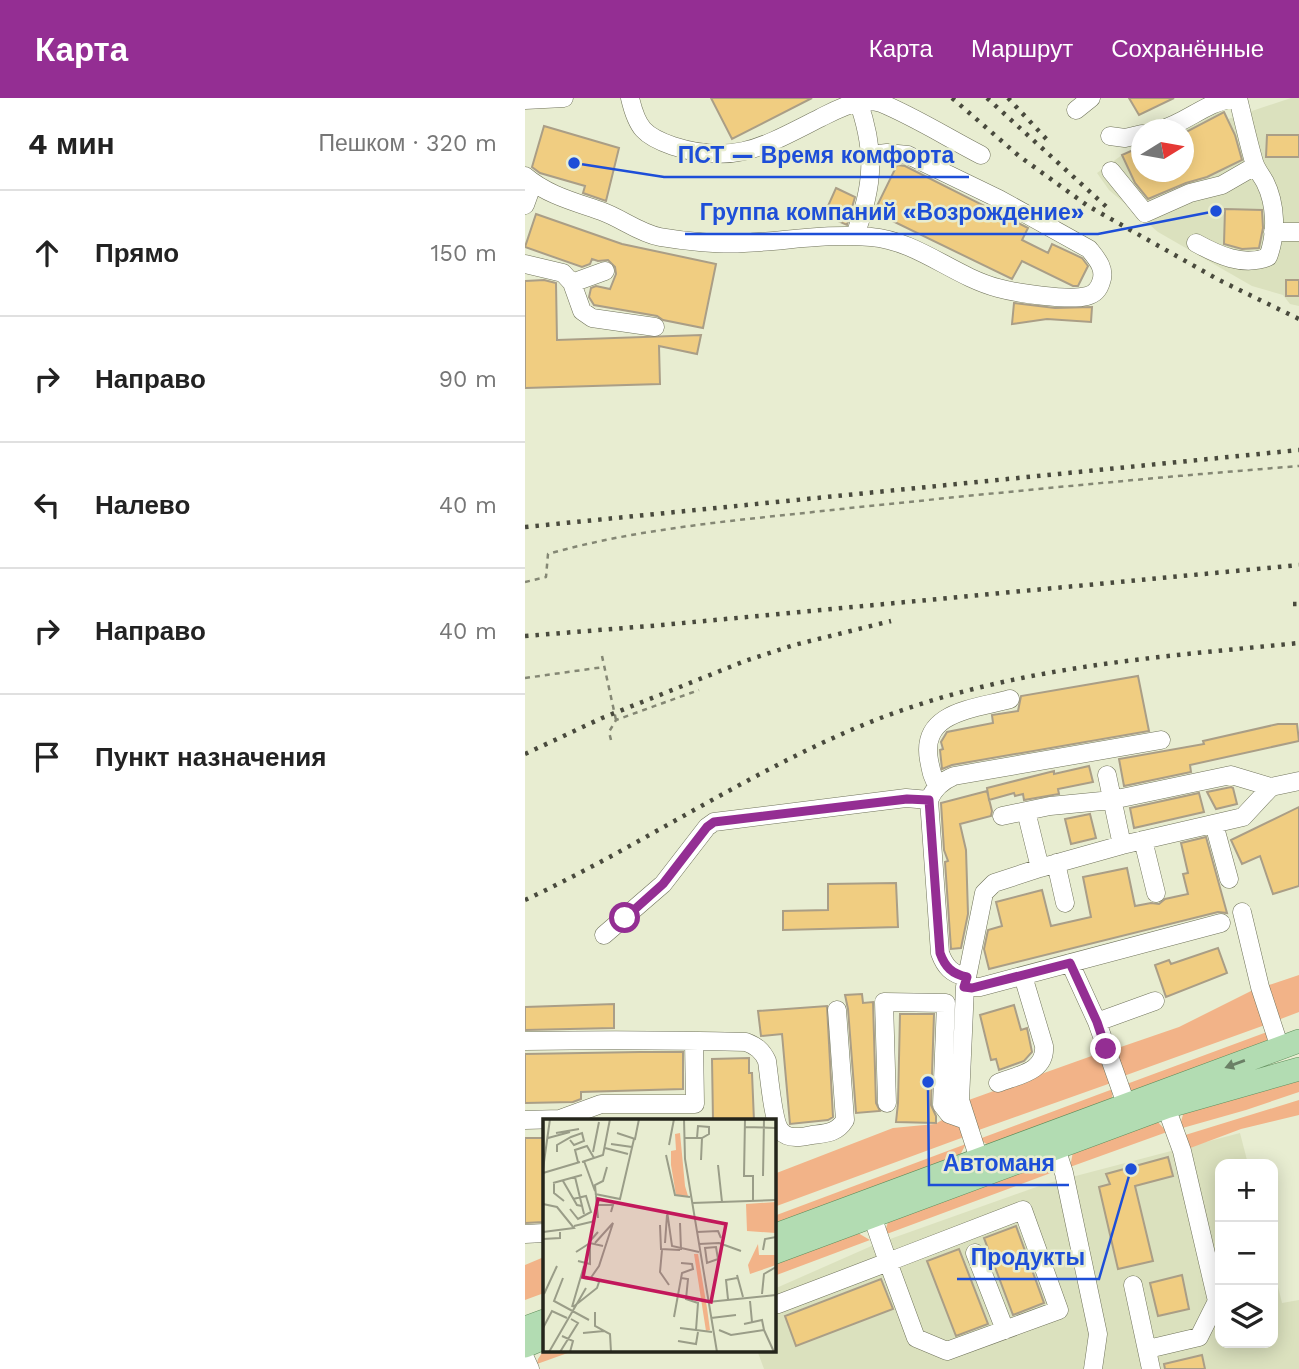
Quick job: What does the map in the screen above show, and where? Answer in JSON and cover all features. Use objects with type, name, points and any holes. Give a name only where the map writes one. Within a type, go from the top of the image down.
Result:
[{"type":"main road","points":[[775,1235],[1289,1044]]},
{"type":"main road","points":[[775,1252],[1166,1107],[1299,1069]]},
{"type":"main road","points":[[525,1328],[543,1321]]},
{"type":"main road","points":[[525,1346],[543,1338]]},
{"type":"street","points":[[525,100],[564,98]]},
{"type":"street","points":[[630,98],[635,121],[655,139],[680,148],[716,155],[760,148],[858,100],[878,102],[981,155]]},
{"type":"street","points":[[1076,110],[1091,98]]},
{"type":"street","points":[[1185,119],[1206,106],[1236,98],[1255,166],[1265,182],[1272,202],[1273,232],[1268,257],[1262,260],[1226,259],[1196,243]]},
{"type":"street","points":[[855,235],[866,208],[871,184],[870,155],[858,100]]},
{"type":"street","points":[[1110,136],[1131,137]]},
{"type":"street","points":[[525,205],[529,180],[549,192],[613,215],[633,227],[657,236],[740,244],[855,235],[884,238],[920,251],[968,277],[998,289],[1071,298],[1089,296],[1099,290],[1103,277],[1100,262],[1089,250],[999,199],[908,155],[870,155]]},
{"type":"street","points":[[1111,172],[1145,213],[1190,193],[1222,185],[1255,166]]},
{"type":"street","points":[[1273,232],[1299,232]]},
{"type":"street","points":[[525,264],[563,273],[572,283],[582,311],[592,317],[655,327]]},
{"type":"street","points":[[572,283],[605,271]]},
{"type":"street","points":[[1010,699],[950,716],[938,722],[928,740],[927,751],[933,779],[941,968],[980,987],[1221,923]]},
{"type":"street","points":[[604,935],[663,884],[707,827],[714,822],[907,799],[933,793],[954,776],[1161,740]]},
{"type":"street","points":[[1107,775],[1122,845]]},
{"type":"street","points":[[1002,816],[1050,806],[1112,800],[1231,775],[1271,788]]},
{"type":"street","points":[[979,1159],[960,1100],[965,982],[984,893],[994,884],[1048,866],[1122,845],[1243,817],[1271,788],[1299,781]]},
{"type":"street","points":[[1026,811],[1065,903]]},
{"type":"street","points":[[1214,824],[1229,879]]},
{"type":"street","points":[[1143,840],[1156,893]]},
{"type":"street","points":[[1243,912],[1260,987],[1289,1044]]},
{"type":"street","points":[[1070,963],[1097,1022],[1126,1104]]},
{"type":"street","points":[[998,1083],[1034,1069],[1045,1056],[1023,976]]},
{"type":"street","points":[[1097,1022],[1155,1001]]},
{"type":"street","points":[[887,1103],[884,1002],[946,1003],[943,1105],[949,1114],[966,1120]]},
{"type":"street","points":[[525,1041],[575,1039],[601,1042],[745,1042],[762,1052],[767,1061],[776,1121],[781,1131],[789,1136],[800,1137],[832,1132],[840,1128],[845,1120],[837,1010]]},
{"type":"street","points":[[563,1119],[601,1104],[670,1112],[695,1112],[694,1041]]},
{"type":"street","points":[[1148,1349],[1199,1337],[1217,1301],[1182,1150],[1166,1107]]},
{"type":"street","points":[[525,1120],[543,1120]]},
{"type":"street","points":[[1056,1148],[1064,1173],[1098,1334],[1093,1369]]},
{"type":"street","points":[[778,1304],[888,1262],[1023,1210],[1059,1310],[947,1351],[916,1338],[888,1262],[872,1216]]},
{"type":"street","points":[[525,1234],[543,1233]]},
{"type":"street","points":[[975,1253],[1005,1330]]},
{"type":"street","points":[[1133,1285],[1151,1369]]},
{"type":"street","points":[[525,1358],[530,1369]]},
{"type":"path","points":[[525,582],[546,577],[548,554],[590,542],[661,530],[1020,490],[1299,466]]},
{"type":"path","points":[[602,656],[616,712],[616,720],[610,730],[611,740]]},
{"type":"path","points":[[525,678],[604,667]]},
{"type":"path","points":[[616,720],[699,690]]},
{"type":"shaded area","points":[[1291,98],[1299,98],[1299,306],[1290,304],[1283,295],[1252,286],[1158,232],[1109,190],[1097,173],[1122,155],[1131,163],[1131,182],[1194,182],[1194,124],[1222,108],[1228,119]]},
{"type":"shaded area","points":[[1299,975],[1299,1012],[1278,1020],[1266,986]]},
{"type":"shaded area","points":[[1253,990],[1265,1025],[1121,1077],[1115,1049],[1179,1027]]},
{"type":"shaded area","points":[[1267,1032],[1267,1041],[1132,1091],[1124,1085]]},
{"type":"shaded area","points":[[1100,1053],[1111,1083],[976,1131],[966,1101]]},
{"type":"shaded area","points":[[1299,1079],[1299,1092],[1179,1129],[1184,1111]]},
{"type":"shaded area","points":[[1113,1089],[1112,1099],[988,1145],[979,1139]]},
{"type":"shaded area","points":[[1299,1100],[1299,1115],[1241,1129],[1185,1150],[1182,1136]]},
{"type":"shaded area","points":[[944,1119],[960,1127],[964,1137],[775,1207],[775,1174],[893,1128],[935,1124]]},
{"type":"shaded area","points":[[1157,1121],[1167,1132],[1070,1167],[1073,1152]]},
{"type":"shaded area","points":[[1240,1133],[1247,1159],[1215,1159],[1215,1348],[1278,1348],[1278,1287],[1282,1303],[1299,1300],[1299,1369],[764,1369],[758,1352],[775,1352],[775,1289],[876,1244],[1045,1184]]},
{"type":"shaded area","points":[[966,1144],[960,1155],[775,1225],[775,1216]]},
{"type":"shaded area","points":[[1046,1163],[1056,1171],[884,1235],[888,1222]]},
{"type":"shaded area","points":[[858,1233],[870,1240],[775,1276],[775,1264]]},
{"type":"shaded area","points":[[543,1257],[543,1293],[525,1300],[525,1265]]},
{"type":"shaded area","points":[[543,1352],[570,1352],[537,1364]]},
{"type":"building","points":[[711,98],[812,98],[732,139]]},
{"type":"building","points":[[1129,98],[1174,98],[1139,115]]},
{"type":"building","points":[[1224,112],[1235,135],[1242,160],[1194,181],[1194,128]]},
{"type":"building","points":[[544,126],[619,148],[606,201],[583,193],[585,186],[540,173],[532,167]]},
{"type":"building","points":[[1267,135],[1299,135],[1299,157],[1266,157]]},
{"type":"building","points":[[1131,151],[1131,174],[1122,155]]},
{"type":"building","points":[[897,165],[905,166],[1028,228],[1022,240],[1048,253],[1052,244],[1082,258],[1088,266],[1078,286],[1022,261],[1012,279],[874,212]]},
{"type":"building","points":[[1135,182],[1190,182],[1148,199]]},
{"type":"building","points":[[836,188],[855,197],[847,225],[824,215]]},
{"type":"building","points":[[1225,209],[1262,210],[1263,228],[1259,248],[1242,249],[1224,244]]},
{"type":"building","points":[[536,214],[622,244],[716,264],[703,328],[663,320],[657,316],[594,305],[589,297],[591,288],[596,286],[610,289],[616,274],[615,267],[608,260],[592,259],[590,264],[582,267],[525,247]]},
{"type":"building","points":[[544,280],[556,283],[557,340],[701,335],[697,354],[659,346],[660,384],[525,388],[525,281]]},
{"type":"building","points":[[1286,280],[1299,280],[1299,296],[1286,296]]},
{"type":"building","points":[[1014,303],[1055,308],[1092,307],[1091,322],[1047,319],[1012,324]]},
{"type":"building","points":[[1138,676],[1149,731],[952,765],[942,769],[941,742],[947,732],[993,723],[992,715],[1018,711],[1021,696]]},
{"type":"building","points":[[1278,724],[1297,724],[1299,741],[1190,765],[1191,772],[1124,786],[1119,759],[1204,744],[1203,741]]},
{"type":"building","points":[[1089,766],[1093,782],[1058,789],[1059,794],[1024,800],[1023,794],[1015,796],[1014,793],[989,800],[987,788],[1054,771],[1054,774]]},
{"type":"building","points":[[1231,787],[1237,804],[1216,809],[1207,792]]},
{"type":"building","points":[[987,791],[991,816],[960,824],[966,850],[968,914],[961,948],[951,949],[945,862],[948,861],[944,850],[941,803]]},
{"type":"building","points":[[1199,793],[1204,812],[1134,828],[1130,808]]},
{"type":"building","points":[[1299,807],[1299,886],[1273,894],[1260,856],[1242,864],[1231,840]]},
{"type":"building","points":[[1090,814],[1096,838],[1071,844],[1065,819]]},
{"type":"building","points":[[1206,837],[1227,913],[1218,912],[989,969],[984,949],[988,930],[1002,926],[996,902],[1042,890],[1051,926],[1091,917],[1083,877],[1127,868],[1135,906],[1159,904],[1165,899],[1188,894],[1183,874],[1188,873],[1181,843]]},
{"type":"building","points":[[896,883],[898,927],[783,930],[783,911],[828,910],[828,884]]},
{"type":"building","points":[[1218,948],[1227,973],[1166,997],[1155,965],[1169,960],[1171,964]]},
{"type":"building","points":[[862,994],[863,1003],[873,1002],[876,1103],[880,1111],[856,1113],[845,995]]},
{"type":"building","points":[[614,1004],[614,1028],[525,1030],[525,1007]]},
{"type":"building","points":[[1014,1005],[1021,1030],[1027,1028],[1032,1052],[1024,1061],[999,1070],[996,1059],[991,1060],[980,1015]]},
{"type":"building","points":[[827,1006],[833,1117],[828,1120],[790,1124],[782,1034],[761,1036],[758,1011]]},
{"type":"building","points":[[900,1014],[934,1014],[931,1105],[936,1123],[896,1122]]},
{"type":"building","points":[[683,1052],[683,1089],[581,1092],[581,1099],[573,1102],[525,1103],[525,1054]]},
{"type":"building","points":[[749,1058],[754,1119],[713,1119],[712,1059]]},
{"type":"building","points":[[525,1138],[543,1138],[543,1222],[525,1223]]},
{"type":"building","points":[[1168,1157],[1173,1176],[1135,1186],[1153,1261],[1118,1269],[1099,1187],[1110,1184],[1106,1174]]},
{"type":"building","points":[[1016,1226],[1044,1303],[1013,1315],[984,1238]]},
{"type":"building","points":[[959,1249],[988,1324],[956,1336],[927,1261]]},
{"type":"building","points":[[1182,1275],[1189,1309],[1158,1316],[1150,1283]]},
{"type":"building","points":[[881,1279],[893,1309],[796,1346],[785,1316]]},
{"type":"building","points":[[1202,1355],[1205,1369],[1165,1369],[1164,1364]]},
{"type":"railway","points":[[952,98],[1019,156],[1088,206],[1219,280],[1299,319]]},
{"type":"railway","points":[[987,98],[1111,211]]},
{"type":"railway","points":[[1008,98],[1051,144]]},
{"type":"railway","points":[[525,527],[1299,450]]},
{"type":"railway","points":[[525,636],[1299,565]]},
{"type":"railway","points":[[1293,604],[1299,604]]},
{"type":"railway","points":[[525,754],[602,718],[745,661],[794,645],[891,621]]},
{"type":"railway","points":[[525,900],[832,738],[929,701],[981,687],[1085,667],[1299,643]]},
{"type":"place","name":"ПСТ — Время комфорта","points":[[574,163]]},
{"type":"place","name":"Группа компаний «Возрождение»","points":[[1216,211]]},
{"type":"place","name":"Автоманя","points":[[928,1082]]},
{"type":"place","name":"Продукты","points":[[1131,1169]]},
{"type":"route","points":[[625,918],[663,884],[707,827],[714,822],[907,799],[929,800],[940,953],[943,962],[956,975],[967,977],[964,987],[972,988],[1070,963],[1097,1022],[1106,1049]]}]
